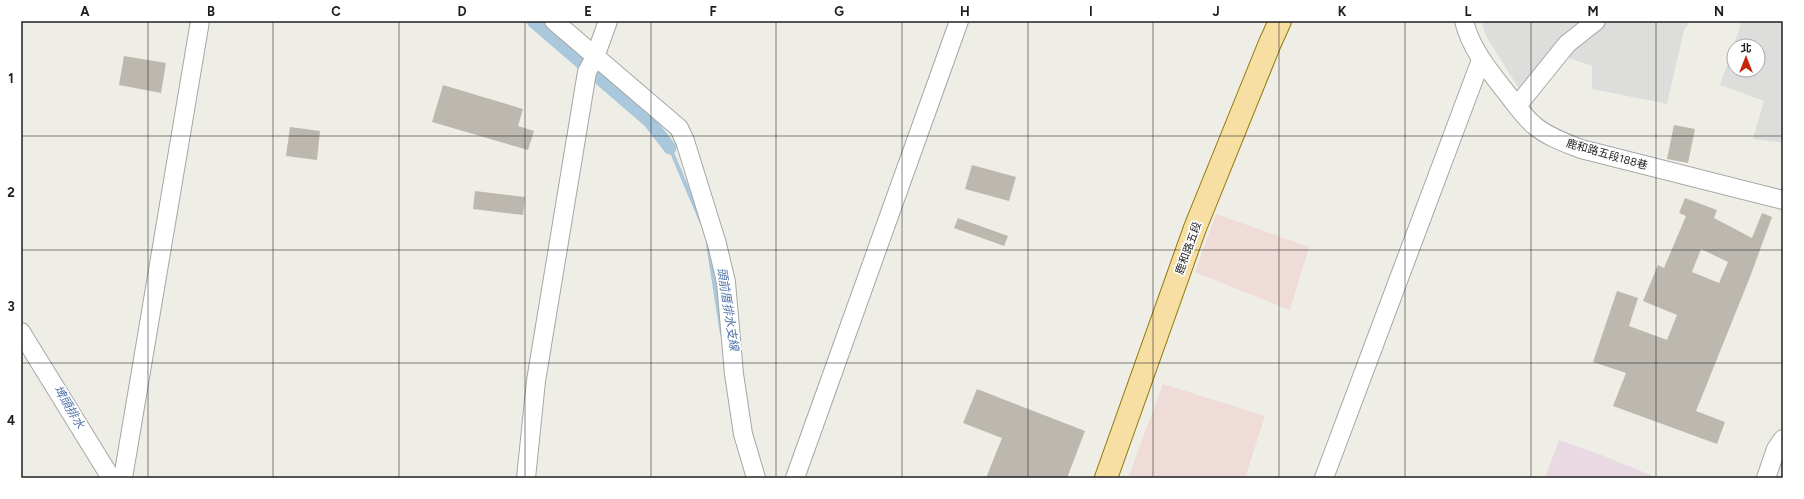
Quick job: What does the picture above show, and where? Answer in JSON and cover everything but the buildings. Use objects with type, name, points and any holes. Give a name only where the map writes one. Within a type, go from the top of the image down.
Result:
[{"type":"main road","name":"鹿和路五段","points":[[1106,478],[1195,228],[1280,21]]},
{"type":"street","points":[[123,478],[200,21]]},
{"type":"street","points":[[554,21],[679,128],[690,152],[717,244],[726,282],[734,374],[743,434],[756,478]]},
{"type":"street","points":[[526,478],[536,381],[587,72],[595,57],[608,21]]},
{"type":"street","points":[[796,478],[959,21]]},
{"type":"street","name":"鹿和路五段188巷","points":[[1464,21],[1466,32],[1481,60],[1535,126],[1558,140],[1581,149],[1783,200]]},
{"type":"street","points":[[1518,106],[1567,44],[1596,21]]},
{"type":"street","points":[[1324,478],[1481,60]]},
{"type":"street","points":[[21,332],[111,478]]},
{"type":"street","points":[[1766,478],[1776,450],[1783,439]]},
{"type":"shaded area","points":[[1481,21],[1691,21],[1684,30],[1667,104],[1592,89],[1592,66],[1554,53],[1521,92],[1486,36]]},
{"type":"shaded area","points":[[1742,21],[1783,21],[1783,143],[1753,139],[1764,101],[1720,85],[1726,68],[1726,78],[1766,78],[1766,38],[1736,38]]},
{"type":"shaded area","points":[[1216,214],[1309,247],[1290,310],[1195,272]]},
{"type":"shaded area","points":[[1163,384],[1265,416],[1245,478],[1128,478]]},
{"type":"shaded area","points":[[1559,440],[1604,456],[1658,478],[1545,478]]},
{"type":"waterway","points":[[533,21],[649,121],[670,148]]},
{"type":"waterway","name":"頭前厝排水支線","points":[[670,148],[701,221]]},
{"type":"waterway","name":"頭前厝排水支線","points":[[708,244],[722,334]]},
{"type":"water label","name":"埤頭排水","points":[[69,407]]}]
